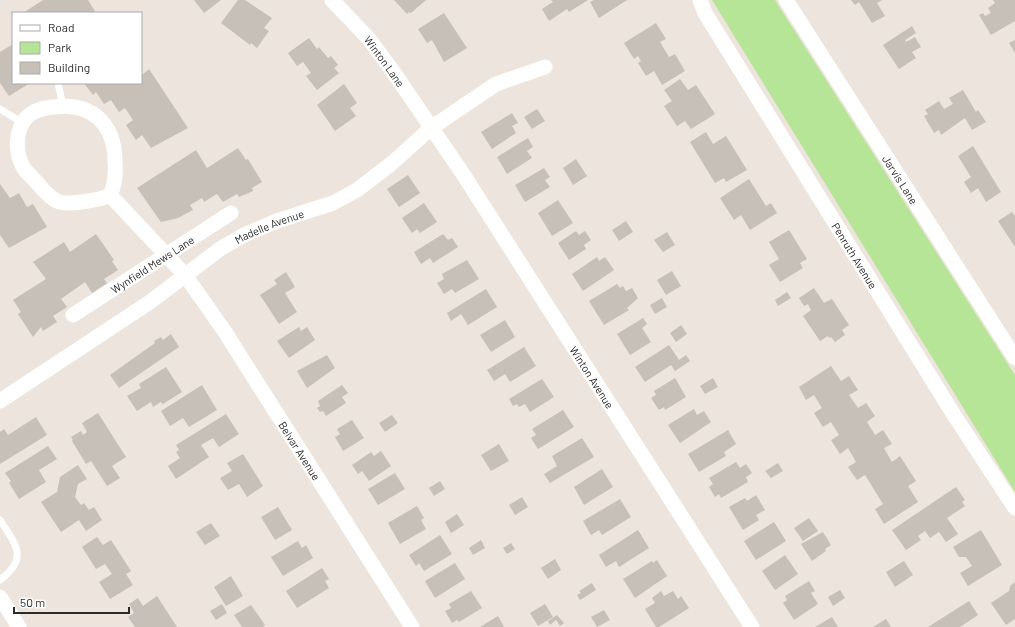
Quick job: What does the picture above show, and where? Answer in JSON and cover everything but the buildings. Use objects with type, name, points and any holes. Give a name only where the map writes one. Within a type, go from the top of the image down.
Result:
[{"type":"street","name":"Winton Lane","points":[[332,0],[373,45],[431,128]]},
{"type":"street","name":"Penruth Avenue","points":[[700,0],[705,13],[954,415],[1015,508]]},
{"type":"street","name":"Jarvis Lane","points":[[786,0],[1015,358]]},
{"type":"street","name":"Madelle Avenue","points":[[0,401],[150,302],[220,249],[244,235],[277,221],[333,202],[357,190],[391,164],[431,128],[496,84],[545,67]]},
{"type":"street","points":[[63,106],[80,108],[94,114],[109,131],[114,142],[116,168],[110,195],[100,199],[66,203],[58,202],[47,194],[23,167],[18,153],[17,142],[23,123],[33,112],[45,108],[63,106]]},
{"type":"street","name":"Winton Avenue","points":[[431,128],[464,174],[752,627]]},
{"type":"street","name":"Belvar Avenue","points":[[110,195],[184,275],[225,332],[412,627]]},
{"type":"street","name":"Wynfield Mews Lane","points":[[74,315],[231,213]]},
{"type":"street","points":[[0,597],[19,627]]},
{"type":"lane","points":[[58,84],[63,106]]},
{"type":"lane","points":[[0,109],[23,123]]},
{"type":"lane","points":[[0,520],[14,543],[18,556],[14,568],[0,580]]},
{"type":"green space","points":[[712,0],[775,0],[1015,375],[1015,492]]}]
